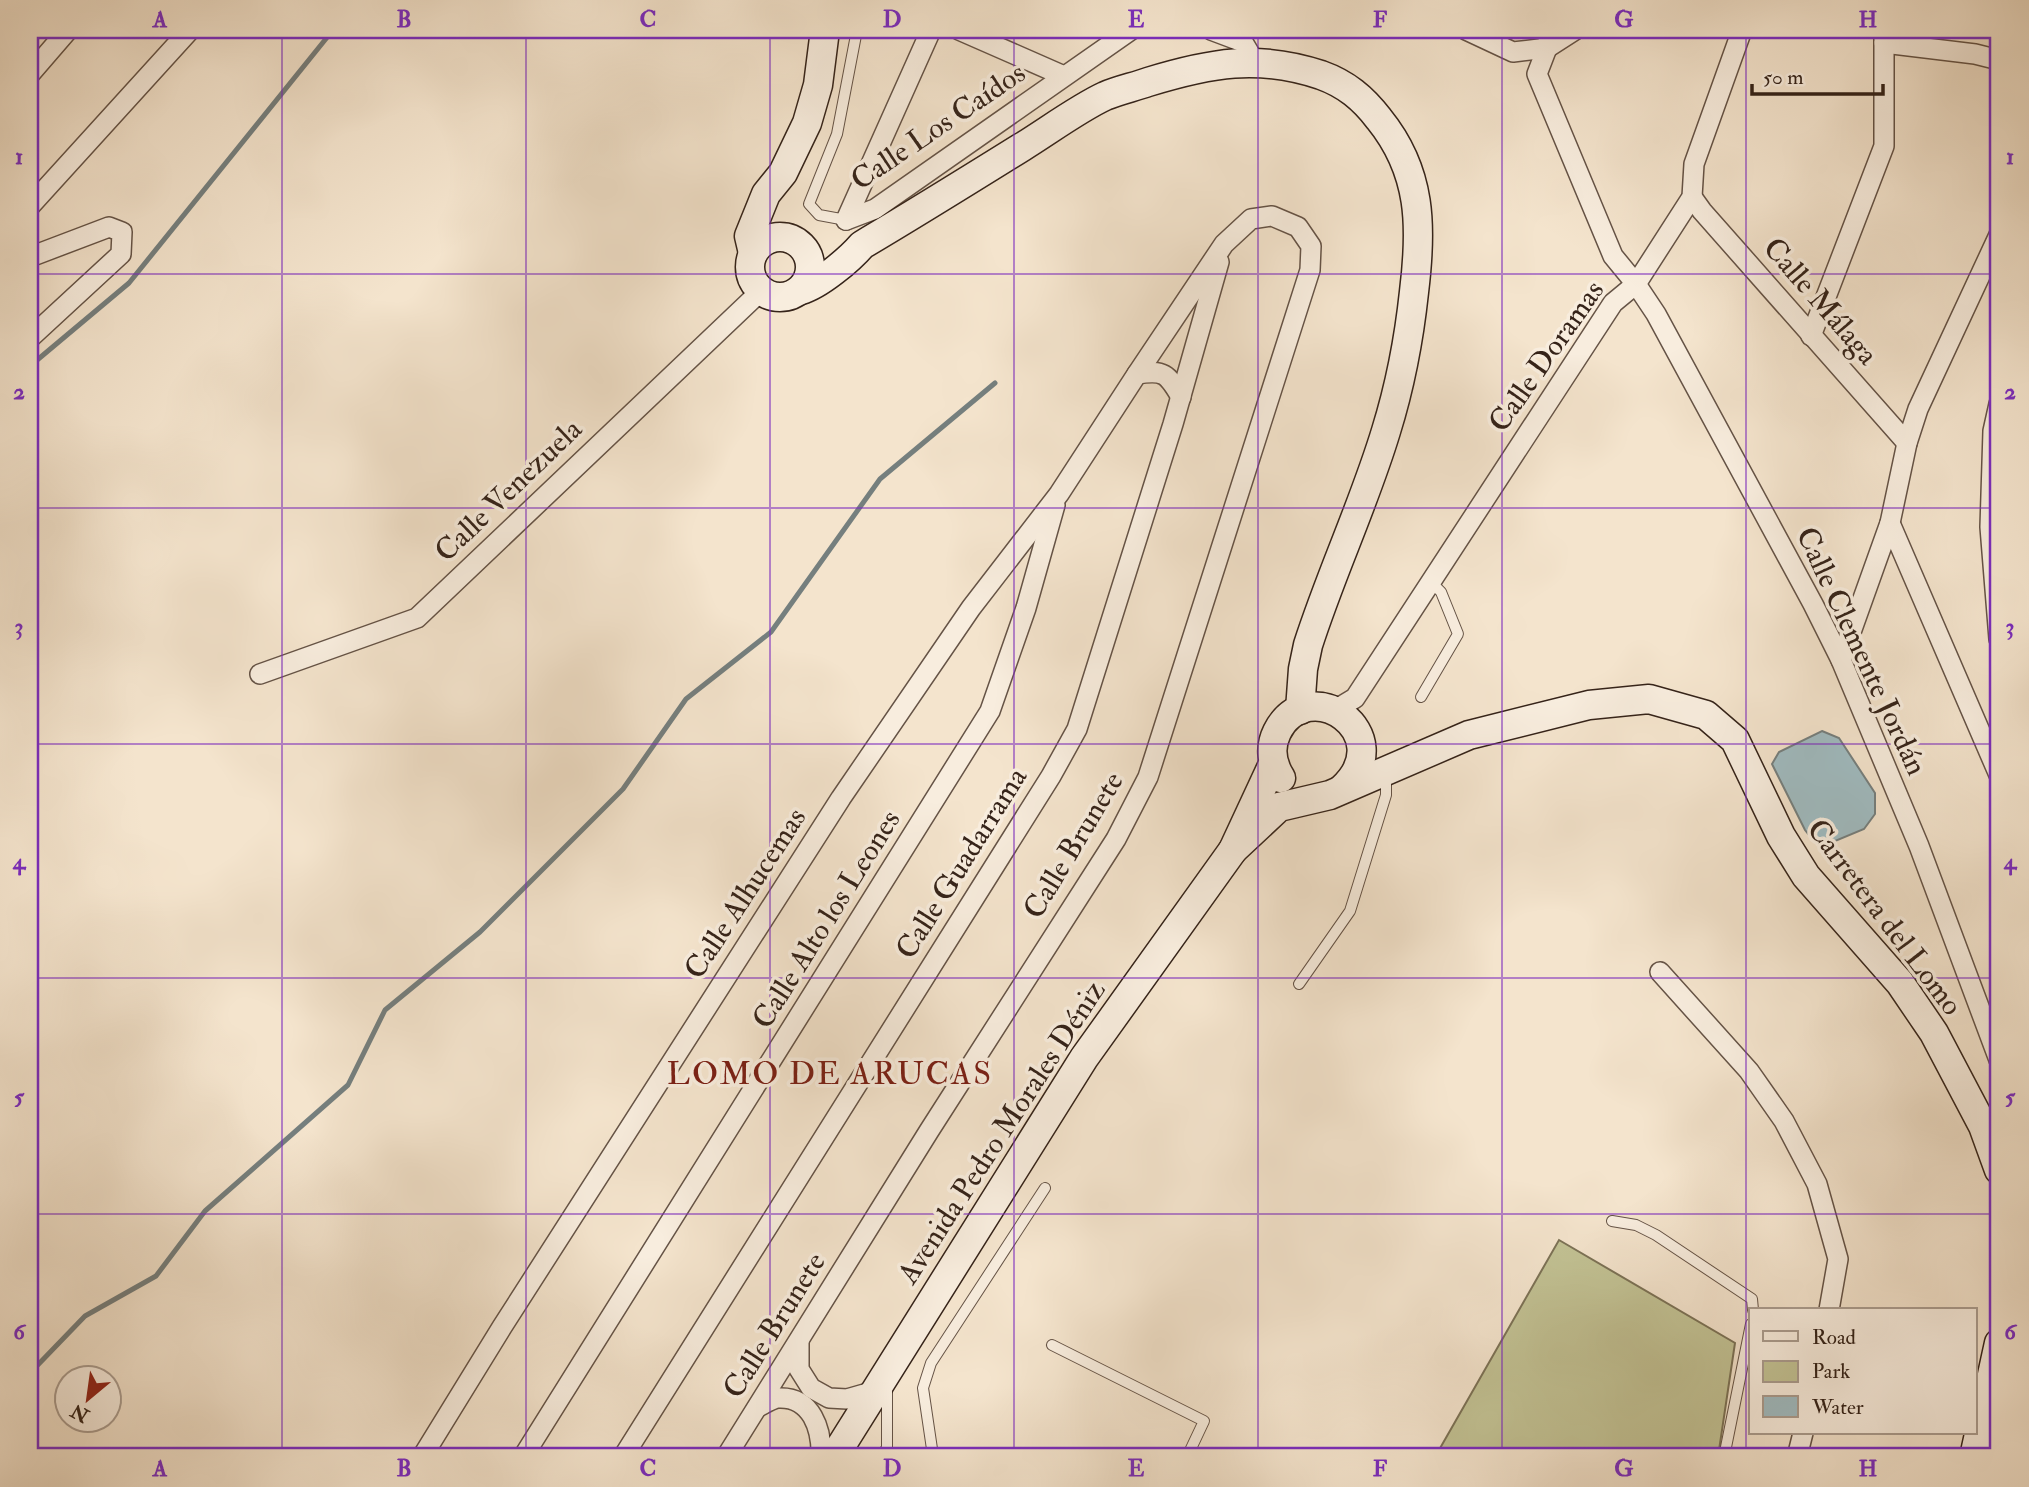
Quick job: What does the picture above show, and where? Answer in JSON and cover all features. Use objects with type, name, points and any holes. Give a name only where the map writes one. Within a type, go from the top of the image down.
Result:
[{"type":"main road","points":[[752,253],[749,236],[766,194],[783,173],[807,123],[818,85],[825,30]]},
{"type":"main road","points":[[862,245],[840,249],[778,236],[759,244],[752,253],[750,274],[761,291],[771,296],[781,298],[811,287],[851,258],[862,245],[1105,96],[1186,70],[1226,63],[1294,68],[1330,78],[1350,88],[1394,137],[1409,172],[1416,199],[1419,229],[1410,326],[1387,430],[1315,626],[1303,669],[1338,715],[1362,753],[1360,767],[1353,779],[1336,792],[1308,796],[1296,792],[1280,777],[1273,764],[1274,738],[1289,716],[1338,715],[1384,753],[1421,755]]},
{"type":"main road","points":[[783,173],[778,204],[793,240],[806,250],[810,260],[810,271],[801,290]]},
{"type":"main road","name":"Carretera del Lomo","points":[[1233,850],[1279,807],[1336,792],[1469,735],[1589,705],[1649,699],[1706,715],[1735,740],[1781,836],[1807,876],[1907,993],[1934,1034],[1991,1123],[1998,1162]]},
{"type":"main road","points":[[1233,850],[1273,764]]},
{"type":"main road","name":"Avenida Pedro Morales Déniz","points":[[834,1457],[1084,1058],[1233,850]]},
{"type":"main road","points":[[1974,1457],[1999,1343]]},
{"type":"street","points":[[30,74],[68,30]]},
{"type":"street","points":[[30,206],[190,30]]},
{"type":"street","points":[[846,220],[931,30]]},
{"type":"street","points":[[959,30],[1064,76]]},
{"type":"street","name":"Calle Los Caídos","points":[[846,220],[875,209],[1130,30]]},
{"type":"street","points":[[1211,30],[1243,42],[1256,64]]},
{"type":"street","points":[[1466,30],[1513,52],[1575,30]]},
{"type":"street","name":"Calle Doramas","points":[[1338,715],[1430,582],[1613,303],[1636,284],[1692,197],[1694,164],[1742,30]]},
{"type":"street","points":[[1811,335],[1884,146],[1884,36],[1999,60]]},
{"type":"street","name":"Calle Clemente Jordán","points":[[1549,39],[1537,74],[1613,256],[1656,314],[1841,660],[1919,846],[1999,1060]]},
{"type":"street","name":"Calle Málaga","points":[[1692,197],[1907,443]]},
{"type":"street","name":"Calle Alhucemas","points":[[424,1456],[509,1316],[841,798],[971,608],[1059,494],[1224,244],[1251,219],[1272,216]]},
{"type":"street","name":"Calle Brunete","points":[[726,1457],[929,1131],[1116,839],[1148,777],[1310,270],[1311,246],[1298,227],[1272,216]]},
{"type":"street","points":[[30,257],[109,227],[122,232],[121,254],[30,338]]},
{"type":"street","points":[[1841,660],[1890,523],[1907,443],[1918,409],[1999,235]]},
{"type":"street","name":"Calle Guadarrama","points":[[623,1457],[1044,788],[1077,729],[1181,397],[1224,244]]},
{"type":"street","name":"Calle Venezuela","points":[[260,674],[417,618],[761,291]]},
{"type":"street","points":[[1137,374],[1158,371],[1170,377],[1181,397]]},
{"type":"street","points":[[1999,404],[1993,431],[1990,527],[1999,639]]},
{"type":"street","name":"Calle Alto los Leones","points":[[523,1457],[990,711],[1026,608],[1059,494]]},
{"type":"street","points":[[1890,523],[1999,775]]},
{"type":"street","points":[[1660,972],[1749,1070],[1784,1121],[1817,1184],[1838,1259],[1829,1308]]},
{"type":"street","points":[[799,1340],[799,1369],[811,1388],[829,1398],[847,1399],[881,1380]]},
{"type":"street","points":[[758,1407],[776,1398],[793,1399],[812,1413],[822,1439],[821,1457]]},
{"type":"street","points":[[1994,1457],[1999,1430]]},
{"type":"street","points":[[1797,1457],[1803,1434]]},
{"type":"lane","points":[[846,220],[819,215],[809,204],[837,134],[857,30]]},
{"type":"lane","points":[[1421,697],[1458,634],[1441,592],[1430,582]]},
{"type":"lane","points":[[1299,984],[1350,911],[1386,794],[1386,771]]},
{"type":"lane","points":[[930,1457],[933,1449],[923,1388],[931,1363],[1045,1188]]},
{"type":"lane","points":[[1612,1221],[1636,1225],[1656,1235],[1752,1299],[1753,1308]]},
{"type":"lane","points":[[1724,1457],[1749,1334]]},
{"type":"lane","points":[[1052,1345],[1204,1421],[1187,1457]]},
{"type":"lane","points":[[881,1380],[887,1448],[895,1457]]},
{"type":"lane","points":[[880,1457],[887,1448]]},
{"type":"green space","points":[[1559,1240],[1735,1343],[1718,1457],[1435,1457]]},
{"type":"water","points":[[1822,731],[1839,738],[1875,793],[1875,814],[1864,829],[1828,844],[1813,840],[1805,830],[1772,764],[1779,752]]},
{"type":"waterway","points":[[30,366],[129,283],[333,30]]},
{"type":"waterway","points":[[30,1373],[85,1316],[156,1276],[205,1211],[348,1085],[385,1010],[480,932],[623,789],[686,699],[771,632],[880,479],[995,383]]},
{"type":"district","name":"LOMO DE ARUCAS","points":[[830,1073]]}]
